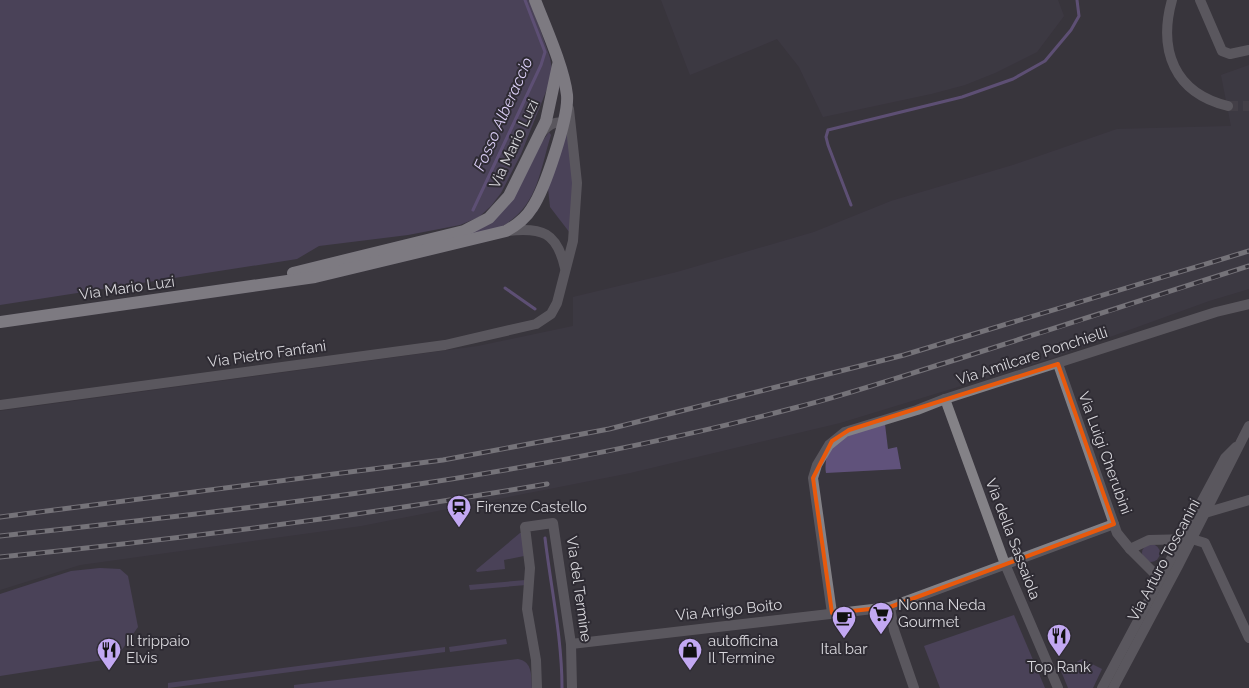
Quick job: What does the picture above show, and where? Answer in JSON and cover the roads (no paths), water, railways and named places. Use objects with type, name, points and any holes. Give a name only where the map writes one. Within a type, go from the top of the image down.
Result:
[{"type":"main road","points":[[535,0],[558,65]]},
{"type":"main road","name":"Via Mario Luzi","points":[[0,322],[315,277],[506,231],[528,215],[538,198],[563,123],[567,101],[565,83],[558,65]]},
{"type":"main road","name":"Via Mario Luzi","points":[[257,284],[476,226],[492,215],[506,200],[539,135],[551,107],[558,65]]},
{"type":"street","points":[[1172,0],[1167,17],[1166,32],[1174,66],[1194,91],[1213,102],[1228,106]]},
{"type":"street","points":[[1200,0],[1219,48],[1225,53],[1249,50]]},
{"type":"street","points":[[565,268],[573,241],[578,194],[567,101]]},
{"type":"street","points":[[539,135],[552,124],[563,123],[570,128],[572,135]]},
{"type":"street","points":[[506,231],[528,229],[546,234],[560,249],[565,268]]},
{"type":"street","name":"Via Pietro Fanfani","points":[[0,406],[445,344],[536,324],[548,316],[555,308],[565,268]]},
{"type":"street","name":"Via Amilcare Ponchielli","points":[[832,613],[813,478],[817,465],[829,444],[849,430],[917,410],[945,399],[1216,312],[1249,304]]},
{"type":"street","name":"Via Luigi Cherubini","points":[[1058,364],[1114,524],[1121,538],[1130,549]]},
{"type":"street","name":"Via della Sassaiola","points":[[945,399],[1005,564],[1058,688]]},
{"type":"street","name":"Via Arturo Toscanini","points":[[1113,688],[1233,462],[1238,445],[1249,426]]},
{"type":"street","name":"Via Arturo Toscanini","points":[[1102,688],[1160,579],[1192,539],[1225,458],[1238,445]]},
{"type":"street","points":[[1205,514],[1249,500]]},
{"type":"street","name":"Via del Termine","points":[[537,688],[537,667],[527,609],[530,568],[525,527],[553,523],[571,644],[572,688]]},
{"type":"street","name":"Via Arrigo Boito","points":[[571,644],[890,607],[1114,524]]},
{"type":"street","points":[[1192,539],[1207,546],[1249,638]]},
{"type":"street","name":"Via Arturo Toscanini","points":[[1160,579],[1130,549],[1145,541],[1192,539]]},
{"type":"street","points":[[890,607],[894,630],[914,688]]},
{"type":"waterway","name":"Fosso Alberaccio","points":[[473,210],[541,65],[545,52],[525,0]]},
{"type":"waterway","points":[[851,205],[828,145],[826,137],[828,130],[962,97],[1013,79],[1045,61],[1071,30],[1079,16],[1077,0]]},
{"type":"waterway","name":"Fosso Alberaccio","points":[[505,288],[535,309]]},
{"type":"waterway","name":"Fosso Alberaccio","points":[[545,538],[558,632],[562,688]]},
{"type":"tunnel","points":[[1228,106],[1249,106]]},
{"type":"railway","points":[[0,517],[443,460],[609,429],[904,355],[1249,251]]},
{"type":"railway","points":[[0,536],[300,501],[400,487],[598,453],[696,432],[857,391],[1249,266]]},
{"type":"railway","points":[[0,557],[274,525],[411,506],[547,484]]},
{"type":"place","name":"Firenze Castello","points":[[459,528]]},
{"type":"place","name":"Nonna Neda Gourmet","points":[[881,635]]},
{"type":"place","name":"Ital bar","points":[[844,639]]},
{"type":"place","name":"Top Rank","points":[[1059,657]]},
{"type":"place","name":"Il trippaio Elvis","points":[[109,671]]},
{"type":"place","name":"autofficina Il Termine","points":[[690,671]]}]
